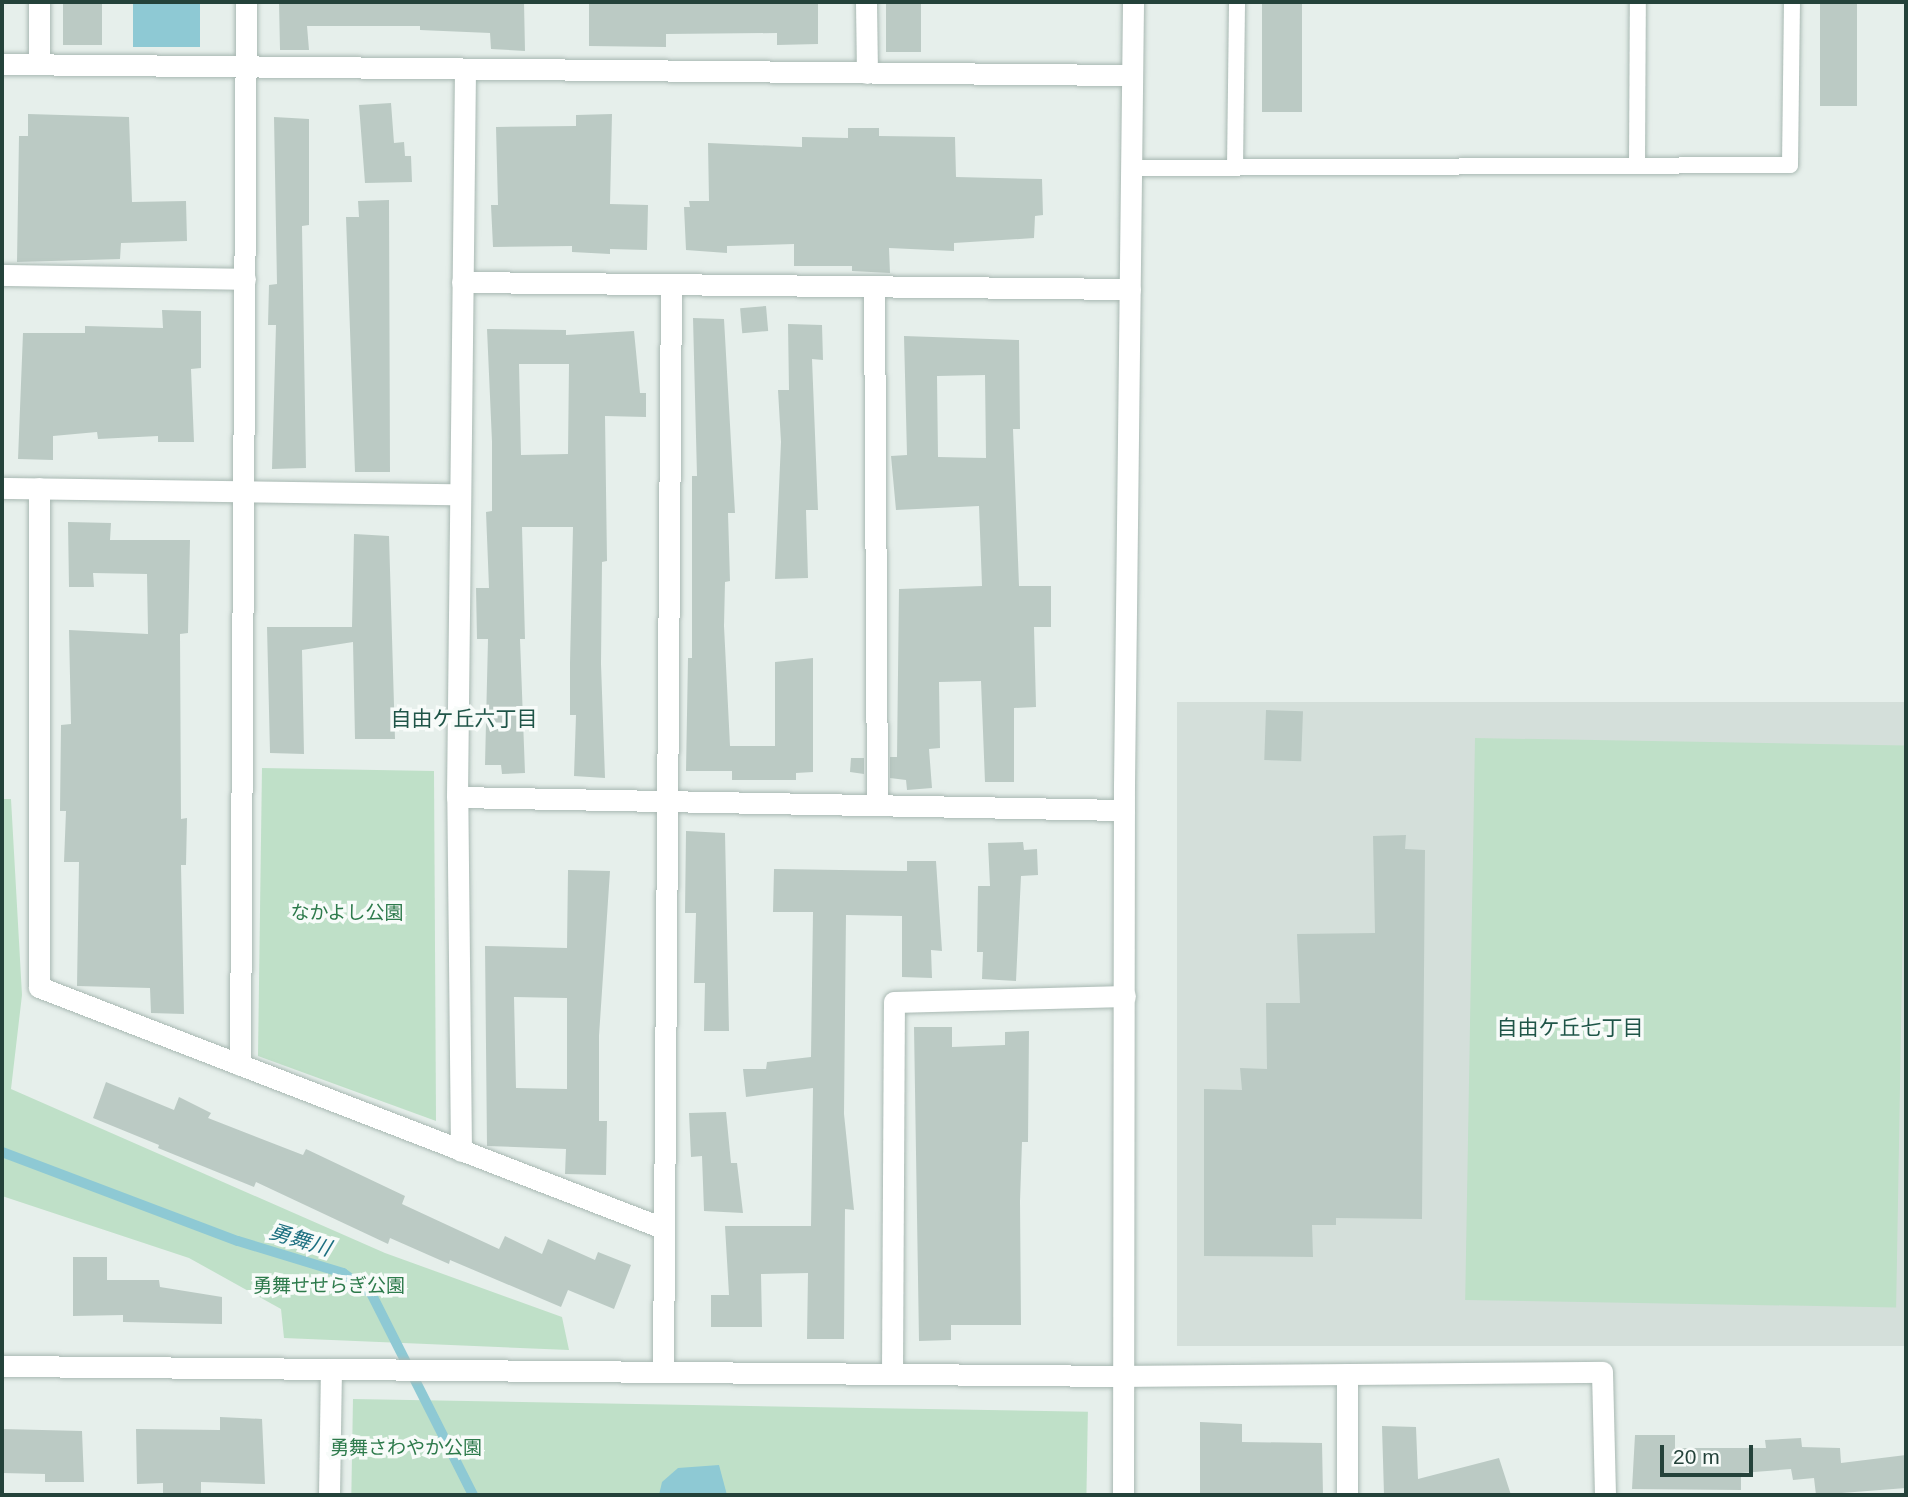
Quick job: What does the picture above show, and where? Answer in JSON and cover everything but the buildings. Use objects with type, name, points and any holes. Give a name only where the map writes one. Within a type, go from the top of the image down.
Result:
[{"type":"street","points":[[39,2],[39,64]]},
{"type":"street","points":[[240,1065],[246,2]]},
{"type":"street","points":[[866,2],[867,73]]},
{"type":"street","points":[[1123,1495],[1126,1376],[1124,810],[1133,2]]},
{"type":"street","points":[[2,64],[1132,75]]},
{"type":"street","points":[[461,1151],[457,797],[465,69]]},
{"type":"street","points":[[2,275],[244,279]]},
{"type":"street","points":[[462,282],[1130,289]]},
{"type":"street","points":[[663,1370],[671,284]]},
{"type":"street","points":[[874,286],[877,805]]},
{"type":"street","points":[[2,488],[460,494]]},
{"type":"street","points":[[39,488],[39,987],[663,1228]]},
{"type":"street","points":[[457,797],[1124,810]]},
{"type":"street","points":[[892,1373],[894,1002],[1125,996]]},
{"type":"street","points":[[2,1366],[1126,1376],[1602,1372],[1605,1495]]},
{"type":"street","points":[[329,1495],[331,1369]]},
{"type":"street","points":[[1347,1374],[1347,1495]]},
{"type":"lane","points":[[1235,168],[1237,2]]},
{"type":"lane","points":[[1637,166],[1638,2]]},
{"type":"lane","points":[[1131,168],[1790,165],[1792,2]]},
{"type":"shaded area","points":[[1177,702],[1906,702],[1906,1346],[1177,1346]]},
{"type":"green space","points":[[1475,738],[1906,746],[1896,1307],[1465,1300]]},
{"type":"green space","name":"なかよし公園","points":[[262,768],[434,771],[436,1121],[258,1056]]},
{"type":"green space","name":"勇舞せせらぎ公園","points":[[2,799],[11,799],[22,995],[11,1089],[385,1253],[562,1317],[569,1350],[284,1338],[281,1309],[189,1258],[2,1196]]},
{"type":"green space","name":"勇舞さわやか公園","points":[[353,1399],[1088,1412],[1086,1495],[351,1495]]},
{"type":"water","points":[[133,2],[200,2],[200,47],[133,47]]},
{"type":"water","points":[[719,1465],[727,1495],[659,1495],[662,1482],[678,1468]]},
{"type":"waterway","name":"勇舞川","points":[[2,1152],[238,1241],[343,1273],[371,1293],[473,1495]]},
{"type":"district","name":"自由ケ丘六丁目","points":[[464,719]]},
{"type":"district","name":"自由ケ丘七丁目","points":[[1570,1028]]}]
